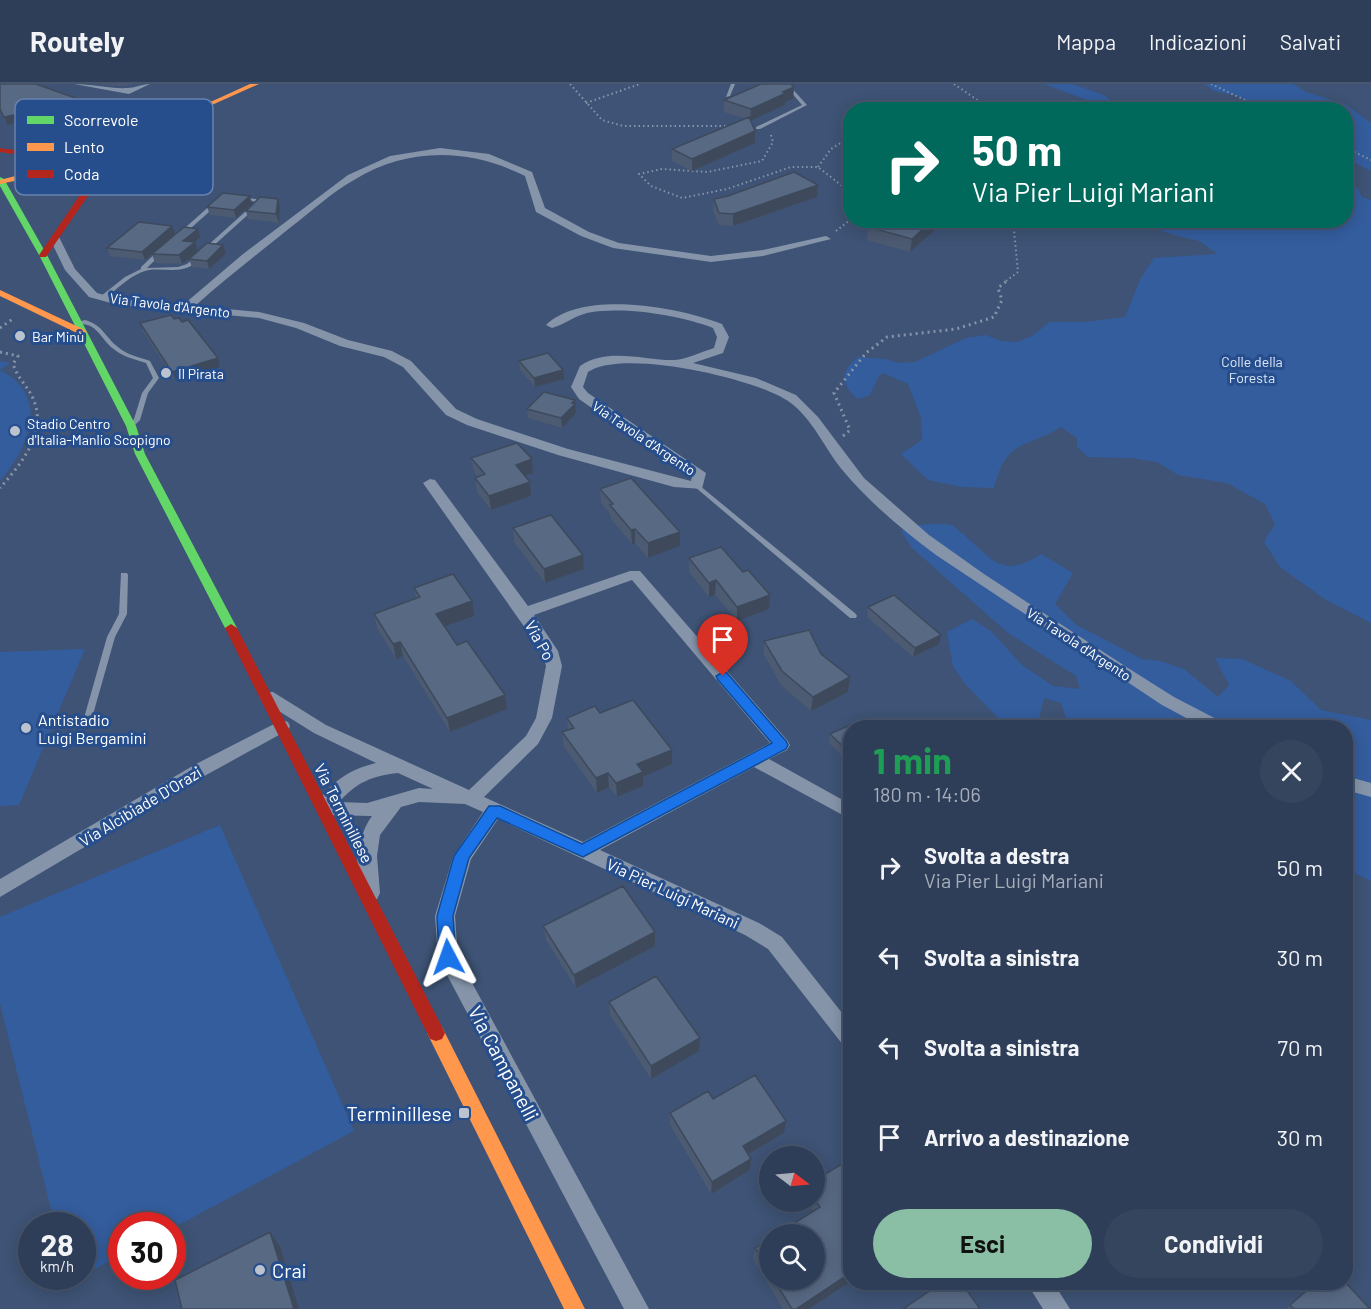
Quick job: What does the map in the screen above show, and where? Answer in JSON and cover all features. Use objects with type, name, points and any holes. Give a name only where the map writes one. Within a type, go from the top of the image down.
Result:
[{"type":"main road","points":[[213,105],[238,84]]},
{"type":"main road","points":[[209,99],[256,84]]},
{"type":"main road","points":[[213,99],[225,94]]},
{"type":"main road","points":[[0,150],[15,153]]},
{"type":"main road","name":"Via Terminillese","points":[[2,187],[43,255],[131,426],[140,454],[324,808],[575,1309]]},
{"type":"main road","points":[[43,255],[85,195]]},
{"type":"main road","points":[[0,287],[38,304],[48,304],[64,298]]},
{"type":"main road","points":[[0,293],[79,327]]},
{"type":"street","points":[[78,84],[129,91],[146,84]]},
{"type":"street","points":[[186,308],[218,278],[350,178],[391,159],[418,153],[444,151],[474,153],[509,162],[529,174],[540,210],[585,234],[617,246],[711,259],[763,253],[826,239]]},
{"type":"street","name":"Via Tavola d'Argento","points":[[55,239],[70,270],[93,294],[118,302],[259,315],[300,325],[344,343],[388,354],[407,364],[451,412],[472,422],[563,452],[679,484],[697,486],[699,473],[682,465],[583,396],[577,387],[585,367],[598,361],[617,359],[668,363],[735,376],[774,388],[792,398],[808,414],[845,465],[891,512],[966,570],[1153,692],[1205,720]]},
{"type":"street","points":[[552,326],[585,310],[600,309],[687,316],[718,326],[723,337],[718,350],[695,359],[668,363]]},
{"type":"street","name":"Via Po","points":[[430,483],[525,613],[550,651],[554,666],[544,718],[532,740],[471,799]]},
{"type":"street","points":[[525,613],[635,574],[781,745],[583,851]]},
{"type":"street","name":"Via Pier Luigi Mariani","points":[[267,696],[320,729],[752,929],[775,943],[843,1029]]},
{"type":"street","name":"Via Alcibiade D'Orazi","points":[[0,889],[202,769],[282,726]]},
{"type":"street","points":[[754,759],[843,808]]},
{"type":"street","points":[[324,808],[339,788],[354,776],[370,769],[402,766]]},
{"type":"street","points":[[1353,785],[1371,790]]},
{"type":"street","points":[[324,808],[367,810],[419,795],[471,799]]},
{"type":"street","points":[[370,901],[368,843],[371,828],[393,804]]},
{"type":"street","name":"Via Campanelli","points":[[495,810],[462,856],[445,916],[448,957],[637,1309]]},
{"type":"street","points":[[1044,1290],[1058,1309]]},
{"type":"lane","points":[[728,96],[733,84]]},
{"type":"lane","points":[[758,128],[805,105],[786,84]]},
{"type":"lane","points":[[174,240],[224,197]]},
{"type":"lane","points":[[103,297],[144,270],[184,268],[258,203],[254,200],[234,198]]},
{"type":"lane","points":[[144,270],[143,268],[166,247]]},
{"type":"lane","points":[[79,327],[86,321],[92,324],[102,331],[119,352],[148,362],[156,378],[145,393],[137,420],[131,426]]},
{"type":"lane","points":[[697,486],[853,616]]},
{"type":"lane","points":[[86,725],[111,638],[123,614],[124,575]]},
{"type":"path","points":[[570,84],[602,120],[623,126],[724,125],[770,129],[773,142],[762,161],[707,172],[662,169],[639,174],[651,186],[682,198],[727,189],[791,167],[818,167],[843,187]]},
{"type":"path","points":[[586,104],[640,84]]},
{"type":"path","points":[[954,84],[980,102]]},
{"type":"path","points":[[1211,84],[1249,102]]},
{"type":"path","points":[[818,167],[825,155],[843,140]]},
{"type":"path","points":[[1353,151],[1371,160]]},
{"type":"path","points":[[832,447],[850,430],[834,393],[866,353],[887,337],[956,329],[994,316],[1002,300],[998,288],[1018,272],[1013,228]]},
{"type":"path","points":[[0,328],[15,317]]},
{"type":"path","points":[[0,352],[18,356],[13,364],[15,372],[34,398],[38,423],[31,447],[0,488]]},
{"type":"green space","points":[[1044,84],[1072,84],[1119,102],[1092,102]]},
{"type":"green space","points":[[1204,84],[1293,84],[1306,92],[1338,102],[1247,102],[1238,96],[1215,91]]},
{"type":"green space","points":[[1353,110],[1371,123],[1371,171],[1353,162]]},
{"type":"green space","name":"Colle della Foresta","points":[[1353,184],[1362,197],[1371,200],[1371,623],[1326,600],[1280,567],[1264,542],[1275,524],[1265,504],[1227,483],[1178,475],[1157,462],[1131,458],[1088,457],[1077,447],[1077,438],[1061,427],[1018,447],[1011,453],[999,472],[994,488],[962,487],[928,480],[901,454],[922,440],[921,418],[908,384],[883,373],[879,376],[870,395],[858,399],[845,383],[845,372],[858,357],[885,359],[900,363],[915,362],[966,338],[986,335],[1001,341],[1017,342],[1032,336],[1050,322],[1085,322],[1125,317],[1141,278],[1154,258],[1218,254],[1199,241],[1154,228],[1353,228]]},
{"type":"green space","points":[[0,361],[10,363],[0,370]]},
{"type":"green space","name":"Stadio Centro d'Italia-Manlio Scopigno","points":[[0,370],[16,381],[26,394],[30,408],[30,422],[19,453],[0,481]]},
{"type":"green space","points":[[915,525],[952,525],[989,558],[1006,566],[1016,566],[1041,554],[1073,573],[1055,604],[1075,624],[1142,659],[1160,661],[1184,669],[1218,697],[1229,685],[1215,658],[1242,659],[1291,681],[1321,710],[1371,720],[1371,881],[1353,872],[1353,720],[1067,720],[1061,703],[1044,698],[1039,720],[1002,720],[965,684],[953,666],[947,632],[972,619],[992,632],[1022,665],[1053,686],[1080,689],[1076,676],[1008,633],[912,548],[901,531]]},
{"type":"green space","name":"Antistadio Luigi Bergamini","points":[[85,649],[19,805],[0,806],[0,652]]},
{"type":"green space","points":[[220,825],[354,1131],[186,1221],[186,1212],[108,1212],[108,1262],[96,1268],[96,1212],[52,1212],[0,1004],[0,917]]},
{"type":"building","points":[[0,84],[36,84],[78,99],[15,99],[15,115],[4,117],[0,109]]},
{"type":"building","points":[[761,84],[791,84],[794,87],[751,109],[724,100]]},
{"type":"building","points":[[749,117],[755,131],[692,159],[672,149]]},
{"type":"building","points":[[794,172],[818,185],[733,214],[719,213],[714,199]]},
{"type":"building","points":[[223,193],[250,196],[234,210],[207,207]]},
{"type":"building","points":[[260,197],[278,199],[276,214],[246,211]]},
{"type":"building","points":[[139,222],[172,226],[142,252],[107,248]]},
{"type":"building","points":[[184,227],[198,229],[183,241],[195,242],[179,255],[152,254]]},
{"type":"building","points":[[872,228],[924,228],[912,239]]},
{"type":"building","points":[[207,243],[223,245],[207,261],[189,259]]},
{"type":"building","points":[[171,315],[182,322],[188,320],[218,358],[172,372],[140,323]]},
{"type":"building","points":[[548,353],[563,370],[534,378],[519,361]]},
{"type":"building","points":[[544,392],[575,400],[572,403],[575,404],[561,418],[527,409]]},
{"type":"building","points":[[517,443],[532,459],[516,465],[530,482],[489,496],[475,478],[485,474],[471,458]]},
{"type":"building","points":[[631,478],[680,532],[648,543],[635,529],[631,530],[600,489]]},
{"type":"building","points":[[551,515],[583,555],[544,569],[513,528]]},
{"type":"building","points":[[721,547],[743,572],[748,570],[770,595],[737,607],[716,580],[709,583],[689,558]]},
{"type":"building","points":[[453,574],[472,601],[436,614],[457,645],[467,641],[505,695],[447,718],[400,642],[393,644],[374,614],[420,597],[414,588]]},
{"type":"building","points":[[894,595],[941,635],[915,648],[868,607]]},
{"type":"building","points":[[809,630],[821,654],[850,677],[813,697],[782,671],[764,641]]},
{"type":"building","points":[[633,700],[672,750],[637,764],[643,772],[616,783],[608,773],[596,778],[562,732],[574,728],[567,718],[595,706],[600,713]]},
{"type":"building","points":[[843,728],[843,746],[830,734]]},
{"type":"building","points":[[623,886],[655,932],[574,975],[543,926]]},
{"type":"building","points":[[656,976],[700,1038],[651,1066],[609,1002]]},
{"type":"building","points":[[755,1075],[786,1121],[743,1146],[751,1159],[712,1182],[670,1113],[708,1091],[713,1099]]},
{"type":"building","points":[[843,1163],[843,1278],[825,1290],[825,1224],[793,1224],[812,1212],[825,1212],[825,1174]]},
{"type":"building","name":"Crai","points":[[270,1232],[294,1309],[182,1309],[177,1290],[186,1290],[186,1274]]},
{"type":"building","points":[[780,1290],[825,1290],[796,1309],[792,1309]]},
{"type":"building","points":[[931,1290],[967,1290],[980,1309],[903,1309]]},
{"type":"building","points":[[1308,1290],[1352,1290],[1370,1309],[1294,1309],[1290,1305]]},
{"type":"traffic: fast","points":[[0,179],[43,255],[131,426],[140,454],[231,628]]},
{"type":"traffic: slow","points":[[213,103],[256,84]]},
{"type":"traffic: slow","points":[[2,182],[15,179]]},
{"type":"traffic: slow","points":[[0,293],[82,332]]},
{"type":"traffic: slow","points":[[436,1033],[575,1309]]},
{"type":"traffic: jam","points":[[0,150],[15,152]]},
{"type":"traffic: jam","points":[[43,255],[84,195]]},
{"type":"traffic: jam","points":[[231,628],[436,1033]]},
{"type":"place","name":"Bar Minù","points":[[20,336]]},
{"type":"place","name":"Il Pirata","points":[[166,373]]},
{"type":"place","name":"Stadio Centro d'Italia-Manlio Scopigno","points":[[15,431]]},
{"type":"place","name":"Antistadio Luigi Bergamini","points":[[26,728]]},
{"type":"place","name":"Terminillese","points":[[464,1113]]},
{"type":"place","name":"Crai","points":[[260,1270]]},
{"type":"route","points":[[448,957],[445,916],[462,856],[495,810],[583,851],[781,745],[723,676]]}]
